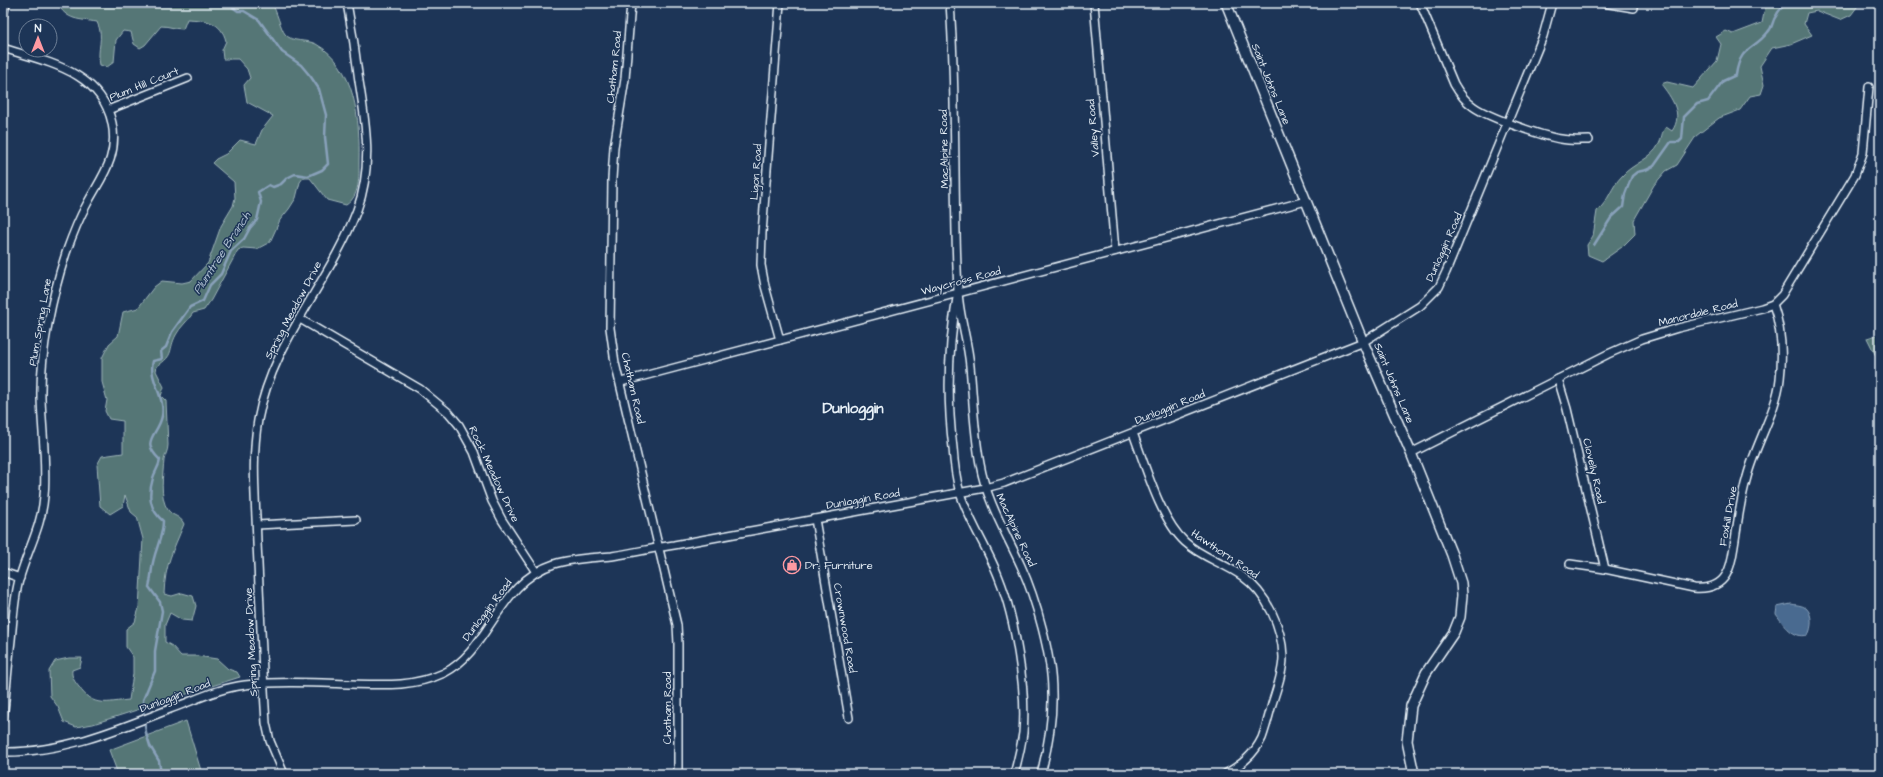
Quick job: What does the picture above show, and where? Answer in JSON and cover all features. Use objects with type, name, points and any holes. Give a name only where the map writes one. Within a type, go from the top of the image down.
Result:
[{"type":"street","points":[[3,16],[6,3]]},
{"type":"street","name":"Spring Meadow Drive","points":[[284,774],[270,741],[266,723],[255,464],[258,420],[281,352],[349,230],[358,208],[366,172],[366,126],[347,3]]},
{"type":"street","name":"Chatham Road","points":[[631,3],[625,79],[614,147],[612,179],[610,328],[614,358],[677,625],[678,774]]},
{"type":"street","name":"Ligon Road","points":[[780,3],[761,250],[761,265],[764,286],[780,340]]},
{"type":"street","name":"MacAlpine Road","points":[[950,3],[958,294],[970,359],[974,424],[979,464],[985,488],[1030,588],[1038,612],[1049,665],[1052,690],[1052,715],[1049,739],[1041,774]]},
{"type":"street","name":"Valley Road","points":[[1094,3],[1115,251]]},
{"type":"street","name":"Saint Johns Lane","points":[[1226,3],[1363,342],[1411,453],[1453,559],[1462,595],[1460,617],[1454,632],[1426,673],[1411,706],[1407,741],[1414,774]]},
{"type":"street","points":[[1420,3],[1458,92],[1474,107],[1508,122],[1561,139],[1589,140]]},
{"type":"street","name":"Dunloggin Road","points":[[3,752],[19,753],[54,748],[138,722],[223,689],[244,685],[387,685],[409,684],[428,680],[447,671],[461,661],[517,587],[536,572],[566,561],[612,556],[985,488],[1004,483],[1363,342],[1420,306],[1439,287],[1543,36],[1552,3]]},
{"type":"street","points":[[1603,3],[1634,8]]},
{"type":"street","name":"Plum Spring Lane","points":[[3,48],[62,67],[77,74],[88,82],[108,110],[113,133],[113,148],[110,162],[77,223],[62,265],[47,336],[42,364],[41,396],[45,474],[44,497],[38,527],[20,578],[14,602],[3,719]]},
{"type":"street","name":"Plum Hill Court","points":[[108,110],[188,78]]},
{"type":"street","points":[[1773,304],[1782,294],[1855,175],[1863,153],[1869,87]]},
{"type":"street","name":"Waycross Road","points":[[620,382],[1306,201]]},
{"type":"street","name":"MacAlpine Road","points":[[958,294],[952,325],[949,398],[955,467],[960,492],[999,578],[1012,622],[1020,668],[1024,715],[1023,734],[1014,774]]},
{"type":"street","name":"Manordale Road","points":[[1411,453],[1558,379],[1642,339],[1678,328],[1773,304]]},
{"type":"street","name":"Foxhill Drive","points":[[1570,564],[1606,569],[1704,588],[1721,582],[1727,574],[1732,555],[1747,477],[1778,391],[1781,366],[1779,318],[1773,304]]},
{"type":"street","name":"Rock Meadow Drive","points":[[300,320],[420,389],[449,413],[458,424],[471,447],[492,501],[502,520],[536,572]]},
{"type":"street","name":"Clovelly Road","points":[[1558,379],[1567,408],[1606,569]]},
{"type":"street","name":"Hawthorn Road","points":[[1133,433],[1158,498],[1175,531],[1185,542],[1200,553],[1232,569],[1257,588],[1267,603],[1281,640],[1283,657],[1281,673],[1260,742],[1249,758],[1225,774]]},
{"type":"street","name":"Crownwood Road","points":[[815,519],[849,718]]},
{"type":"street","points":[[257,525],[356,520]]},
{"type":"street","points":[[3,572],[20,578]]},
{"type":"green space","points":[[57,3],[272,3],[283,32],[288,37],[295,40],[316,44],[329,54],[340,66],[353,96],[359,145],[358,186],[351,201],[346,205],[327,200],[310,178],[303,178],[300,182],[296,198],[280,220],[270,242],[257,249],[243,248],[238,250],[211,300],[204,310],[193,313],[178,332],[169,355],[157,366],[156,371],[164,387],[161,396],[166,401],[168,445],[164,460],[162,486],[163,499],[168,510],[181,519],[184,524],[168,566],[164,594],[172,596],[182,593],[193,596],[196,606],[192,621],[182,620],[170,613],[165,625],[165,642],[172,646],[181,656],[197,656],[217,659],[228,669],[237,672],[240,677],[93,724],[76,727],[64,722],[58,707],[50,696],[49,671],[55,661],[69,658],[82,658],[80,667],[72,670],[72,673],[75,681],[84,694],[95,701],[101,702],[129,700],[133,674],[133,657],[126,647],[126,629],[135,622],[139,608],[143,539],[137,517],[131,512],[125,495],[123,506],[110,514],[100,506],[97,465],[102,456],[123,453],[123,421],[109,419],[105,411],[107,400],[102,382],[102,358],[109,344],[118,336],[123,312],[138,308],[154,287],[162,281],[182,283],[191,281],[208,263],[221,226],[233,206],[235,198],[234,182],[212,163],[216,159],[226,154],[240,140],[256,144],[262,130],[273,116],[247,102],[244,85],[250,78],[247,69],[238,59],[223,59],[222,50],[226,41],[224,34],[212,23],[187,19],[183,29],[161,26],[145,45],[140,48],[134,44],[131,32],[123,31],[116,40],[114,62],[107,67],[100,65],[100,33],[97,22],[69,16]]},
{"type":"green space","points":[[1766,3],[1860,3],[1851,15],[1840,20],[1817,11],[1807,13],[1804,24],[1812,35],[1791,44],[1772,48],[1760,66],[1764,85],[1761,94],[1750,96],[1740,110],[1719,118],[1696,136],[1677,165],[1666,171],[1654,185],[1634,220],[1635,234],[1622,247],[1602,261],[1588,255],[1587,245],[1593,236],[1597,211],[1604,203],[1618,180],[1631,168],[1652,154],[1659,144],[1663,131],[1666,127],[1672,131],[1675,125],[1677,118],[1675,106],[1669,94],[1661,84],[1667,82],[1693,88],[1717,61],[1721,44],[1716,37],[1726,31],[1733,34],[1762,23]]},
{"type":"green space","points":[[1880,334],[1880,368],[1879,362],[1867,338]]},
{"type":"green space","points":[[186,721],[202,774],[118,774],[109,750]]},
{"type":"water","points":[[1791,604],[1803,606],[1810,614],[1811,621],[1808,635],[1803,636],[1793,633],[1786,627],[1776,614],[1777,607]]},
{"type":"waterway","name":"Plumtree Branch","points":[[161,774],[159,761],[150,746],[146,733],[143,709],[143,700],[155,671],[155,651],[162,611],[160,602],[149,587],[153,562],[163,527],[163,521],[152,507],[150,496],[153,478],[160,460],[151,448],[150,443],[160,423],[163,409],[153,375],[153,361],[162,359],[161,351],[166,347],[172,332],[190,307],[203,301],[210,285],[221,274],[231,251],[244,239],[250,228],[257,220],[261,202],[258,192],[269,185],[273,187],[281,184],[287,178],[295,174],[308,176],[322,170],[328,164],[325,137],[326,115],[319,89],[311,77],[301,65],[282,52],[259,20],[244,11],[238,11],[228,4],[205,3]]},
{"type":"waterway","points":[[1594,245],[1611,218],[1623,207],[1625,194],[1632,176],[1637,172],[1654,166],[1671,142],[1679,142],[1682,139],[1684,117],[1697,104],[1708,101],[1723,81],[1736,75],[1738,66],[1744,54],[1770,30],[1775,18],[1785,3]]},
{"type":"place","name":"Dr. Furniture","points":[[792,565]]},
{"type":"district","name":"Dunloggin","points":[[853,408]]}]
